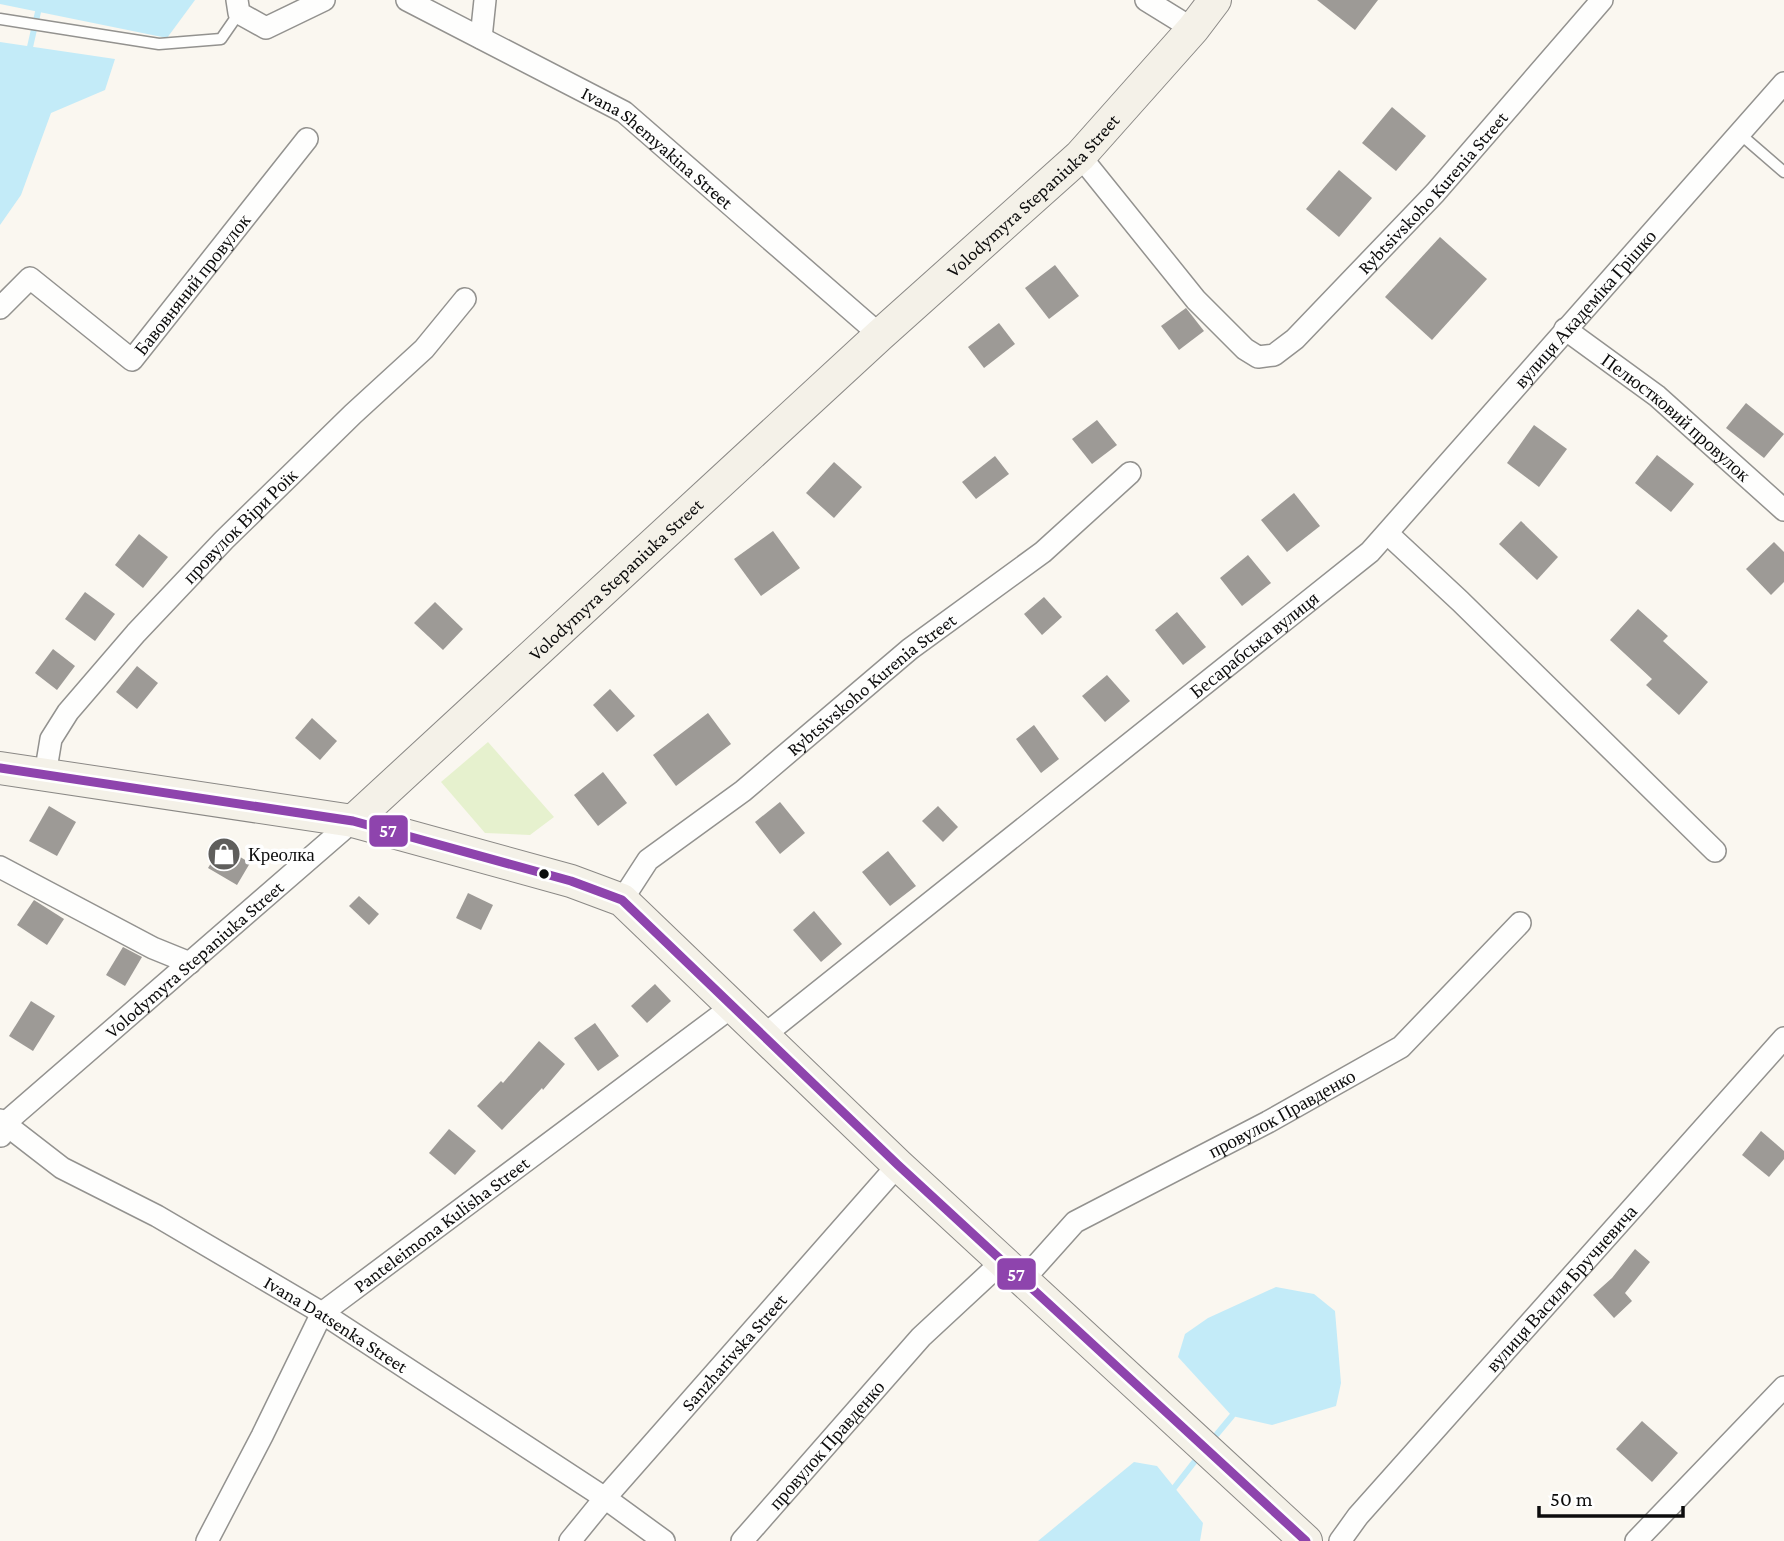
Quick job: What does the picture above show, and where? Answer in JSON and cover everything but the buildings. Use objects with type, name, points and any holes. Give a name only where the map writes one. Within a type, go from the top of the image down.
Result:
[{"type":"street","points":[[238,7],[266,28],[324,0]]},
{"type":"street","name":"Ivana Shemyakina Street","points":[[407,0],[624,112],[880,335]]},
{"type":"street","points":[[481,38],[485,0]]},
{"type":"street","points":[[1146,0],[1193,29]]},
{"type":"street","name":"Volodymyra Stepaniuka Street","points":[[2,1127],[352,821],[880,335],[1080,156],[1193,29],[1215,0]]},
{"type":"street","name":"Rybtsivskoho Kurenia Street","points":[[1080,156],[1196,300],[1245,349],[1258,357],[1274,355],[1295,339],[1435,193],[1602,0]]},
{"type":"street","name":"вулиця Академіка Грішко","points":[[1388,534],[1565,329],[1784,83]]},
{"type":"street","name":"Бавовняний провулок","points":[[0,308],[30,278],[132,360],[307,139]]},
{"type":"street","name":"провулок Віри Роїк","points":[[44,775],[51,739],[62,721],[136,633],[224,540],[424,349],[466,299]]},
{"type":"street","name":"Пелюстковий провулок","points":[[1565,329],[1657,396],[1784,510]]},
{"type":"street","name":"Rybtsivskoho Kurenia Street","points":[[622,900],[648,860],[743,791],[910,649],[1043,552],[1130,473]]},
{"type":"street","points":[[1388,534],[1715,851]]},
{"type":"street","name":"Бесарабська вулиця","points":[[763,1037],[1370,552],[1388,534]]},
{"type":"street","points":[[0,768],[352,821],[571,881],[622,900],[898,1165],[1300,1539]]},
{"type":"street","points":[[0,866],[153,948],[190,962]]},
{"type":"street","name":"провулок Правденко","points":[[741,1541],[921,1337],[1075,1222],[1268,1122],[1401,1047],[1520,923]]},
{"type":"street","name":"Panteleimona Kulisha Street","points":[[207,1541],[322,1313],[733,1006]]},
{"type":"street","name":"вулиця Василя Бручневича","points":[[1340,1541],[1358,1516],[1784,1038]]},
{"type":"street","name":"Ivana Datsenka Street","points":[[2,1127],[62,1168],[158,1216],[322,1313],[605,1498],[664,1541]]},
{"type":"street","name":"Sanzharivska Street","points":[[570,1541],[898,1165]]},
{"type":"street","points":[[1636,1541],[1784,1387]]},
{"type":"lane","points":[[0,19],[159,44],[220,40],[238,7]]},
{"type":"lane","points":[[1740,134],[1784,172]]},
{"type":"green space","points":[[488,742],[554,817],[530,835],[485,833],[441,782]]},
{"type":"water","points":[[0,0],[195,0],[167,38],[0,4]]},
{"type":"water","points":[[0,42],[115,59],[105,90],[51,113],[21,195],[0,225]]},
{"type":"water","points":[[1276,1287],[1314,1294],[1335,1311],[1341,1383],[1336,1406],[1272,1425],[1232,1416],[1178,1357],[1185,1334],[1208,1318]]},
{"type":"water","points":[[1134,1462],[1157,1466],[1203,1523],[1200,1541],[1038,1541]]},
{"type":"waterway","points":[[30,47],[38,12]]},
{"type":"waterway","points":[[1217,1434],[1232,1416]]},
{"type":"waterway","points":[[1174,1488],[1195,1461]]},
{"type":"transit line","name":"57","points":[[0,768],[353,821],[571,881],[622,900],[898,1165],[1306,1541]]},
{"type":"place","name":"Креолка","points":[[224,854]]}]
